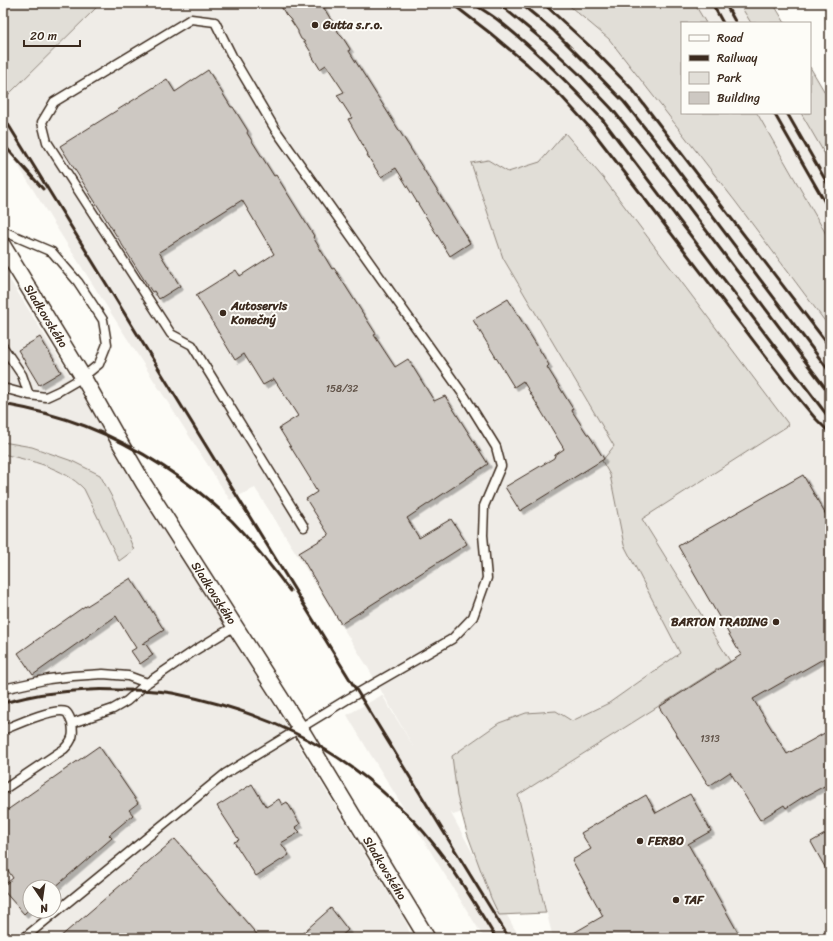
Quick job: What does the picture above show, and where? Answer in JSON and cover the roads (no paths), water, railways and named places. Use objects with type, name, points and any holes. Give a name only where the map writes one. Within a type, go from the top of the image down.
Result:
[{"type":"street","name":"Sladkovského","points":[[3,246],[83,377],[141,478],[300,728],[427,938]]},
{"type":"lane","points":[[24,938],[225,774],[300,728],[452,639],[473,617],[487,578],[483,535],[484,506],[501,466],[496,446],[465,396],[275,129],[232,56],[215,22],[191,19],[54,102],[42,122],[47,142],[170,334],[192,345],[304,527]]},
{"type":"lane","points":[[3,231],[52,252],[78,282],[103,320],[108,344],[99,364],[83,377],[46,397],[29,395],[3,388]]},
{"type":"lane","points":[[3,347],[22,375],[29,395]]},
{"type":"lane","points":[[72,723],[113,709],[127,701],[147,684],[194,651],[235,626]]},
{"type":"lane","points":[[3,689],[49,679],[103,674],[137,678],[147,684]]},
{"type":"lane","points":[[3,730],[39,716],[59,711],[68,714],[73,730],[71,742],[64,749],[3,790]]},
{"type":"railway","points":[[449,3],[490,33],[527,64],[562,97],[591,129],[785,382],[815,418],[830,433]]},
{"type":"railway","points":[[473,3],[498,20],[526,43],[565,80],[602,119],[830,419]]},
{"type":"railway","points":[[498,3],[544,41],[578,73],[612,109],[650,156],[830,394]]},
{"type":"railway","points":[[520,3],[553,30],[624,102],[661,148],[830,372]]},
{"type":"railway","points":[[543,3],[596,52],[632,89],[830,347]]},
{"type":"railway","points":[[712,3],[722,22]]},
{"type":"railway","points":[[725,3],[735,22]]},
{"type":"railway","points":[[775,114],[830,211]]},
{"type":"railway","points":[[788,114],[830,188]]},
{"type":"railway","points":[[3,116],[509,938]]},
{"type":"railway","points":[[3,144],[43,189]]},
{"type":"railway","points":[[3,404],[45,413],[85,426],[105,434],[163,466],[182,479],[232,521],[262,555],[290,591]]},
{"type":"railway","points":[[3,703],[67,691],[143,690],[177,694],[208,701],[267,720],[321,747],[347,763],[371,782],[413,820],[447,862],[496,938]]},
{"type":"place","name":"Gutta s.r.o.","points":[[315,25]]},
{"type":"place","name":"Autoservis Konečný","points":[[223,313]]},
{"type":"place","name":"BARTON TRADING","points":[[776,622]]},
{"type":"place","name":"FERBO","points":[[640,841]]},
{"type":"place","name":"TAF","points":[[676,900]]}]
